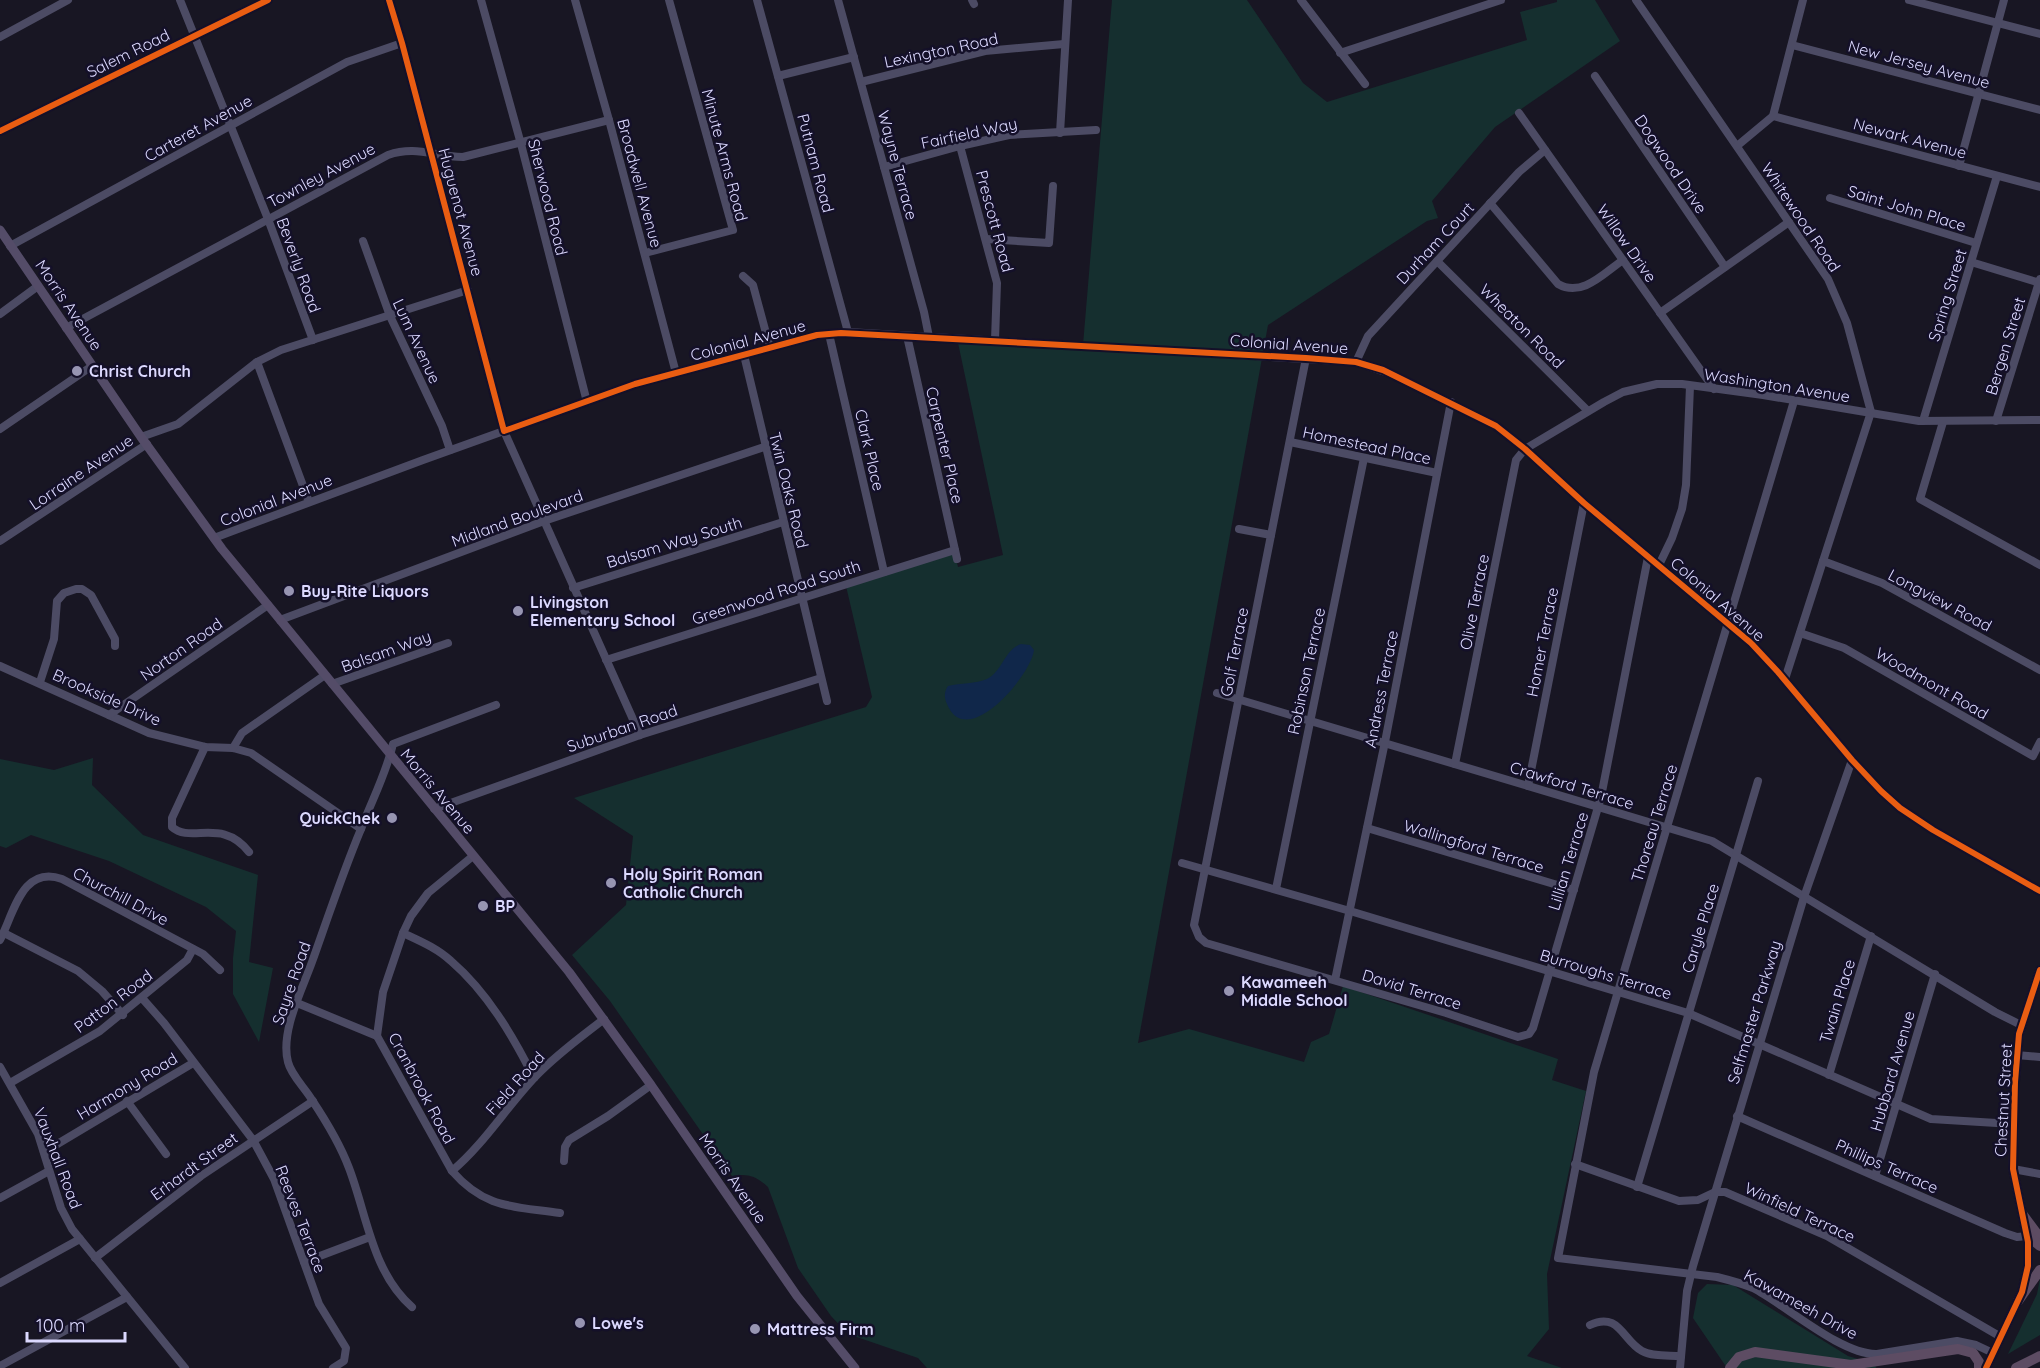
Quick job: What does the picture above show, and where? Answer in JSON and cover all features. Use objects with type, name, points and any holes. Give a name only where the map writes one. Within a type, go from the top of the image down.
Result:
[{"type":"highway","points":[[2023,1215],[2040,1238]]},
{"type":"highway","points":[[2028,1236],[2040,1246]]},
{"type":"highway","points":[[2018,1301],[2040,1270]]},
{"type":"highway","points":[[1730,1368],[1739,1358],[1755,1352],[1851,1365],[1954,1349],[1973,1353],[1980,1368]]},
{"type":"highway","points":[[2018,1368],[2040,1356]]},
{"type":"highway","points":[[2018,1368],[2040,1361]]},
{"type":"main road","name":"Morris Avenue","points":[[0,230],[144,441],[214,538],[390,756],[562,963],[651,1085],[797,1296],[855,1368]]},
{"type":"main road","name":"Chestnut Street","points":[[1986,1368],[2018,1301],[2028,1266],[2028,1236],[2013,1169],[2013,1124],[2016,1055],[2021,1025],[2040,970]]},
{"type":"street","points":[[0,37],[68,0]]},
{"type":"street","name":"Beverly Road","points":[[180,0],[268,219],[313,340]]},
{"type":"street","name":"Salem Road","points":[[0,131],[268,0]]},
{"type":"street","name":"Huguenot Avenue","points":[[389,0],[432,153],[504,431],[640,735]]},
{"type":"street","name":"Sherwood Road","points":[[481,0],[521,144],[587,402]]},
{"type":"street","name":"Broadwell Avenue","points":[[575,0],[676,374]]},
{"type":"street","name":"Minute Arms Road","points":[[645,253],[733,230],[669,0]]},
{"type":"street","name":"Putnam Road","points":[[758,0],[848,332]]},
{"type":"street","name":"Wayne Terrace","points":[[838,0],[929,337]]},
{"type":"street","points":[[1060,133],[1068,0]]},
{"type":"street","points":[[1301,0],[1365,84]]},
{"type":"street","points":[[1340,53],[1501,0]]},
{"type":"street","name":"Whitewood Road","points":[[1636,0],[1828,279],[1847,323],[1871,413]]},
{"type":"street","points":[[1737,146],[1773,116],[1803,0]]},
{"type":"street","points":[[1908,0],[2040,33]]},
{"type":"street","points":[[1959,166],[2004,0]]},
{"type":"street","name":"Carteret Avenue","points":[[10,246],[347,62],[402,43]]},
{"type":"street","name":"Lexington Road","points":[[861,82],[985,51],[1064,44]]},
{"type":"street","name":"New Jersey Avenue","points":[[1792,45],[2040,110]]},
{"type":"street","points":[[778,76],[854,57]]},
{"type":"street","name":"Dogwood Drive","points":[[1595,76],[1725,267]]},
{"type":"street","name":"Willow Drive","points":[[1519,113],[1714,389]]},
{"type":"street","name":"Newark Avenue","points":[[1773,116],[2040,187]]},
{"type":"street","name":"Townley Avenue","points":[[66,328],[388,155],[411,149],[463,157],[609,120]]},
{"type":"street","name":"Fairfield Way","points":[[884,167],[1009,135],[1096,130]]},
{"type":"street","name":"Prescott Road","points":[[960,146],[997,283],[995,340]]},
{"type":"street","name":"Durham Court","points":[[1356,362],[1368,336],[1519,172],[1545,150]]},
{"type":"street","name":"Spring Street","points":[[1923,422],[1997,176]]},
{"type":"street","points":[[986,239],[1049,243],[1053,186]]},
{"type":"street","name":"Saint John Place","points":[[1830,198],[1976,243]]},
{"type":"street","points":[[1490,203],[1558,284],[1564,288],[1580,289],[1623,260]]},
{"type":"street","points":[[1660,313],[1789,222]]},
{"type":"street","name":"Lum Avenue","points":[[363,241],[390,316],[442,426],[450,450]]},
{"type":"street","name":"Wheaton Road","points":[[1437,261],[1588,411]]},
{"type":"street","points":[[1971,262],[2040,282]]},
{"type":"street","points":[[743,276],[753,285],[770,348]]},
{"type":"street","name":"Bergen Street","points":[[1996,421],[2040,282]]},
{"type":"street","points":[[0,314],[38,286]]},
{"type":"street","name":"Lorraine Avenue","points":[[0,542],[144,441],[178,424],[257,362],[280,350],[468,290]]},
{"type":"street","name":"Colonial Avenue","points":[[214,538],[635,384],[829,334],[848,332],[1356,362],[1394,375],[1496,426],[1751,643],[1785,679],[1852,760],[1900,808],[1933,830],[2040,891]]},
{"type":"street","name":"Clark Place","points":[[829,334],[884,572]]},
{"type":"street","name":"Carpenter Place","points":[[907,336],[957,559]]},
{"type":"street","name":"Twin Oaks Road","points":[[744,355],[764,447],[827,701]]},
{"type":"street","name":"Golf Terrace","points":[[1210,945],[1198,937],[1194,926],[1306,358]]},
{"type":"street","points":[[257,362],[309,502]]},
{"type":"street","points":[[0,429],[92,366]]},
{"type":"street","name":"Washington Avenue","points":[[1525,449],[1623,392],[1658,384],[1794,400],[1923,422],[2040,420]]},
{"type":"street","points":[[1659,566],[1682,509],[1686,486],[1690,386]]},
{"type":"street","name":"Thoreau Terrace","points":[[1558,1258],[1594,1072],[1794,400]]},
{"type":"street","name":"Andress Terrace","points":[[1335,980],[1385,742],[1451,402]]},
{"type":"street","points":[[1785,679],[1871,413]]},
{"type":"street","points":[[1943,422],[1920,499],[2040,565]]},
{"type":"street","name":"Homestead Place","points":[[1290,442],[1437,473]]},
{"type":"street","name":"Midland Boulevard","points":[[280,620],[544,521],[764,447]]},
{"type":"street","name":"Olive Terrace","points":[[1455,764],[1516,460],[1525,449]]},
{"type":"street","name":"Robinson Terrace","points":[[1276,890],[1364,458]]},
{"type":"street","name":"Homer Terrace","points":[[1528,786],[1584,503]]},
{"type":"street","name":"Balsam Way South","points":[[573,588],[783,522]]},
{"type":"street","points":[[1239,529],[1271,536]]},
{"type":"street","name":"Greenwood Road South","points":[[606,660],[955,550]]},
{"type":"street","name":"Lillian Terrace","points":[[1533,1028],[1599,807],[1648,557]]},
{"type":"street","name":"Longview Road","points":[[1823,561],[1882,583],[2040,670]]},
{"type":"street","points":[[40,682],[54,639],[57,602],[69,590],[82,589],[93,598],[115,639],[115,646]]},
{"type":"street","name":"Norton Road","points":[[109,715],[268,605]]},
{"type":"street","name":"Woodmont Road","points":[[1800,633],[1844,648],[2033,756],[2040,742]]},
{"type":"street","name":"Balsam Way","points":[[332,684],[448,643]]},
{"type":"street","name":"Brookside Drive","points":[[0,666],[40,682],[149,733],[205,747],[234,748],[258,757],[361,829]]},
{"type":"street","points":[[234,748],[242,733],[325,675]]},
{"type":"street","name":"Suburban Road","points":[[434,809],[640,735],[821,678]]},
{"type":"street","name":"Crawford Terrace","points":[[1217,693],[1712,841],[2021,1025]]},
{"type":"street","points":[[390,756],[393,744],[496,705]]},
{"type":"street","points":[[205,747],[172,818],[172,827],[179,832],[213,832],[229,835],[243,844],[249,852]]},
{"type":"street","name":"Sayre Road","points":[[390,756],[297,1003],[288,1029],[286,1050],[288,1064],[313,1101],[350,1169],[370,1237],[393,1288],[412,1307]]},
{"type":"street","name":"Selfmaster Parkway","points":[[1680,1368],[1690,1274],[1804,897],[1852,760]]},
{"type":"street","name":"Caryle Place","points":[[1637,1187],[1758,781]]},
{"type":"street","name":"Wallingford Terrace","points":[[1367,828],[1574,890]]},
{"type":"street","name":"Cranbrook Road","points":[[472,856],[428,893],[403,933],[383,992],[377,1036],[452,1171],[471,1190],[499,1204],[560,1213]]},
{"type":"street","name":"Burroughs Terrace","points":[[1182,863],[1688,1013],[1935,1120],[2013,1124]]},
{"type":"street","name":"Churchill Drive","points":[[2,936],[27,885],[38,878],[50,876],[63,879],[193,949],[210,959],[219,970]]},
{"type":"street","points":[[403,933],[437,950],[452,961],[515,1040],[534,1078]]},
{"type":"street","points":[[2,936],[78,971],[102,991],[123,1015]]},
{"type":"street","name":"Twain Place","points":[[1829,1075],[1871,936]]},
{"type":"street","name":"David Terrace","points":[[1210,945],[1335,980],[1518,1037],[1526,1036],[1533,1028]]},
{"type":"street","name":"Patton Road","points":[[10,1083],[100,1032],[187,960],[193,949]]},
{"type":"street","name":"Hubbard Avenue","points":[[1875,1176],[1935,974]]},
{"type":"street","name":"Reeves Terrace","points":[[142,998],[164,1023],[253,1140],[274,1179],[319,1304],[346,1348],[344,1361],[333,1368]]},
{"type":"street","points":[[297,1003],[377,1036]]},
{"type":"street","name":"Field Road","points":[[452,1171],[476,1149],[534,1078],[558,1055],[604,1019]]},
{"type":"street","points":[[2016,1055],[2040,1057]]},
{"type":"street","name":"Harmony Road","points":[[44,1152],[193,1063]]},
{"type":"street","name":"Vauxhall Road","points":[[1,1073],[10,1083],[31,1120],[44,1152],[61,1208],[80,1239],[186,1368]]},
{"type":"street","points":[[564,1161],[565,1147],[569,1140],[651,1085]]},
{"type":"street","points":[[127,1101],[166,1154]]},
{"type":"street","name":"Erhardt Street","points":[[95,1258],[201,1176],[313,1101]]},
{"type":"street","name":"Phillips Terrace","points":[[1737,1116],[2006,1233],[2017,1237],[2028,1236]]},
{"type":"street","points":[[1575,1164],[1666,1198],[1684,1202],[1703,1199],[1715,1192]]},
{"type":"street","points":[[2013,1169],[2040,1174]]},
{"type":"street","points":[[0,1198],[49,1171]]},
{"type":"street","name":"Winfield Terrace","points":[[1715,1192],[1725,1192],[1827,1236],[2001,1337]]},
{"type":"street","points":[[304,1262],[370,1237]]},
{"type":"street","points":[[0,1282],[80,1239]]},
{"type":"street","name":"Kawameeh Drive","points":[[1558,1258],[1729,1280],[1752,1288],[1822,1332],[1863,1353],[1877,1354],[1957,1341],[1994,1353]]},
{"type":"street","points":[[0,1366],[127,1297]]},
{"type":"street","points":[[1590,1325],[1599,1322],[1613,1323],[1644,1352],[1680,1356]]},
{"type":"green space","points":[[1112,0],[1247,0],[1303,83],[1327,102],[1527,40],[1520,12],[1557,2],[1557,0],[1595,0],[1620,41],[1495,127],[1432,201],[1438,218],[1427,221],[1268,325],[1138,1043],[1189,1029],[1304,1062],[1311,1042],[1329,1034],[1343,986],[1558,1059],[1552,1080],[1586,1091],[1547,1274],[1549,1329],[1527,1356],[1562,1368],[927,1368],[918,1358],[848,1334],[831,1316],[798,1268],[768,1187],[752,1176],[732,1176],[610,1001],[572,955],[626,905],[633,836],[574,798],[866,707],[872,697],[846,586],[954,551],[958,567],[1003,555],[957,338],[1083,345]]},
{"type":"green space","points":[[93,758],[92,785],[143,835],[258,875],[249,962],[273,968],[259,1042],[233,994],[236,931],[206,907],[109,861],[31,835],[6,848],[0,846],[0,759],[54,770]]},
{"type":"green space","points":[[2040,1279],[2040,1335],[2008,1354],[2037,1294]]},
{"type":"green space","points":[[1707,1284],[1733,1285],[1848,1356],[1875,1364],[1876,1368],[1727,1368],[1693,1318],[1698,1293]]},
{"type":"water","points":[[1021,644],[1030,645],[1034,650],[1022,676],[1010,691],[982,715],[968,719],[956,717],[945,699],[948,686],[987,679],[997,671],[1011,651]]},
{"type":"cycle path","points":[[0,131],[268,0]]},
{"type":"cycle path","points":[[389,0],[504,431],[635,384],[817,335],[841,333],[1306,358],[1356,362],[1383,370],[1496,426],[1751,643],[1852,760],[1900,808],[1933,830],[2040,891]]},
{"type":"cycle path","points":[[1986,1368],[2022,1292],[2028,1266],[2028,1242],[2013,1169],[2015,1082],[2019,1034],[2040,970]]},
{"type":"place","name":"Christ Church","points":[[77,371]]},
{"type":"place","name":"Buy-Rite Liquors","points":[[289,591]]},
{"type":"place","name":"Livingston Elementary School","points":[[518,611]]},
{"type":"place","name":"QuickChek","points":[[392,818]]},
{"type":"place","name":"Holy Spirit Roman Catholic Church","points":[[611,883]]},
{"type":"place","name":"BP","points":[[483,906]]},
{"type":"place","name":"Kawameeh Middle School","points":[[1229,991]]},
{"type":"place","name":"Lowe's","points":[[580,1323]]},
{"type":"place","name":"Mattress Firm","points":[[755,1329]]}]
